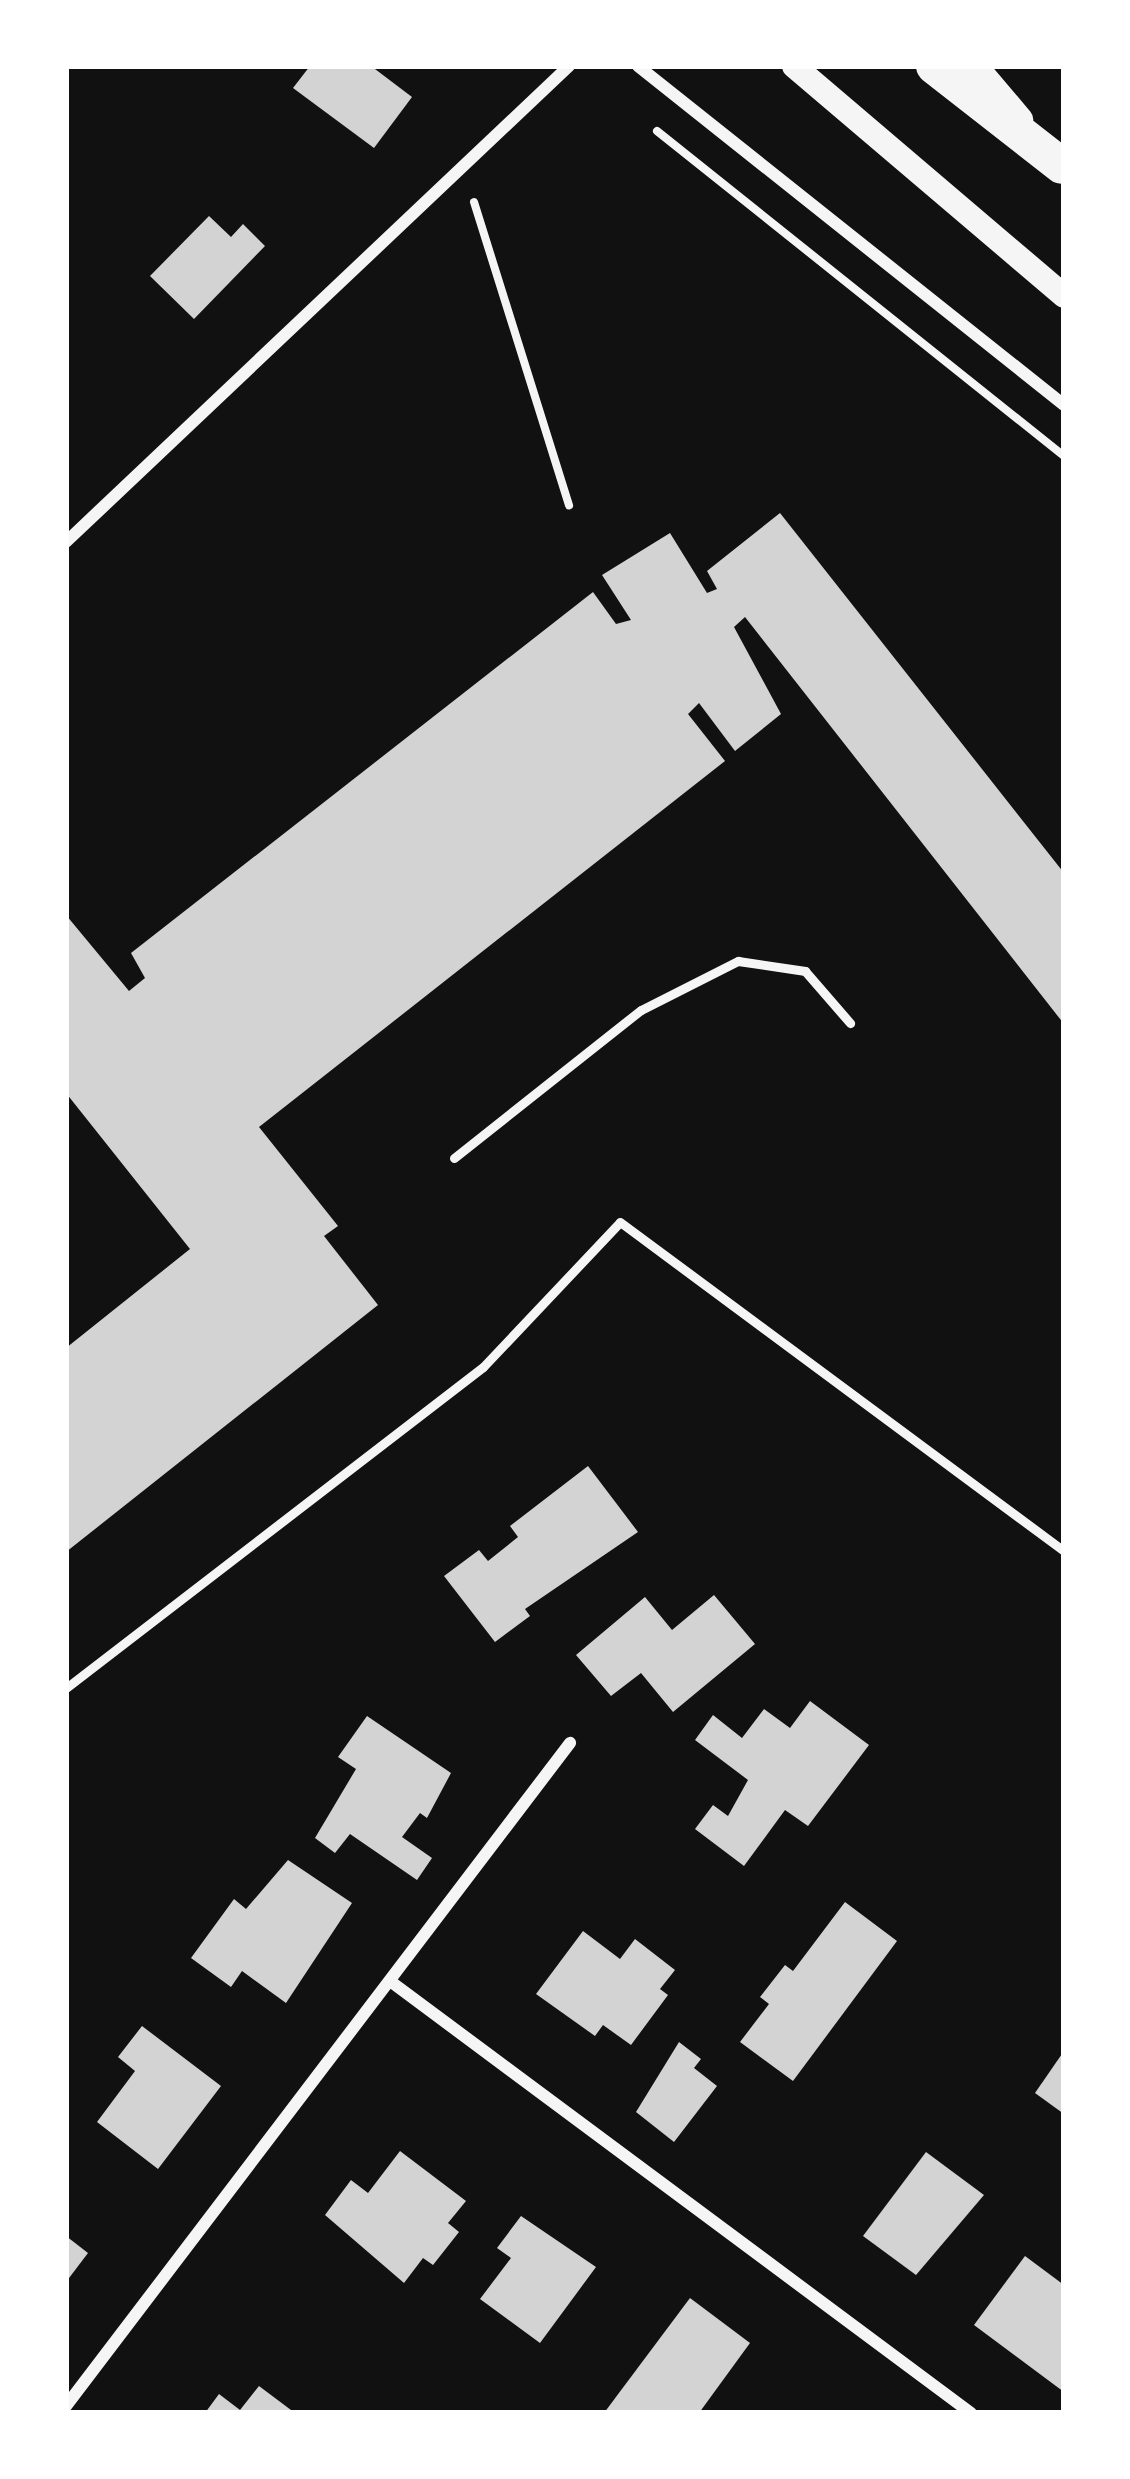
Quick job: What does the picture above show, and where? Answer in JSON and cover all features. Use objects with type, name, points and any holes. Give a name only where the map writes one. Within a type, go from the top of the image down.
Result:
[{"type":"highway","points":[[934,66],[1063,167]]},
{"type":"main road","points":[[794,66],[1064,296]]},
{"type":"main road","points":[[976,66],[1063,167]]},
{"type":"street","points":[[66,542],[569,66]]},
{"type":"street","points":[[638,66],[1064,405]]},
{"type":"street","points":[[66,2406],[570,1743]]},
{"type":"street","points":[[390,1982],[970,2413]]},
{"type":"lane","points":[[454,1158],[641,1010],[738,961],[805,971],[850,1023]]},
{"type":"lane","points":[[66,1688],[483,1367],[620,1222],[1064,1551]]},
{"type":"path","points":[[648,123],[1064,456]]},
{"type":"path","points":[[463,166],[569,506]]},
{"type":"building","points":[[310,66],[371,66],[412,97],[374,148],[293,88]]},
{"type":"building","points":[[209,216],[231,237],[243,224],[265,246],[194,319],[150,276]]},
{"type":"building","points":[[780,513],[1064,873],[1064,1024],[745,617],[734,627],[781,714],[735,751],[699,703],[688,714],[725,761],[259,1127],[338,1226],[324,1236],[378,1305],[66,1552],[66,1348],[190,1249],[66,1093],[66,915],[129,991],[145,978],[131,953],[593,592],[616,624],[631,620],[602,575],[670,533],[707,593],[717,589],[707,571]]},
{"type":"building","points":[[588,1466],[638,1532],[525,1609],[530,1616],[495,1642],[444,1576],[479,1550],[488,1561],[518,1537],[510,1526]]},
{"type":"building","points":[[714,1595],[755,1644],[673,1712],[641,1673],[611,1696],[576,1655],[645,1597],[672,1630]]},
{"type":"building","points":[[810,1701],[869,1745],[808,1826],[785,1810],[744,1866],[695,1829],[713,1805],[728,1816],[748,1780],[695,1740],[713,1715],[742,1738],[764,1709],[790,1728]]},
{"type":"building","points":[[367,1716],[451,1773],[427,1818],[420,1813],[402,1837],[432,1858],[417,1880],[350,1834],[335,1853],[315,1838],[356,1769],[338,1757]]},
{"type":"building","points":[[288,1860],[352,1903],[286,2003],[242,1971],[231,1987],[191,1958],[234,1899],[246,1909]]},
{"type":"building","points":[[845,1902],[897,1941],[793,2081],[740,2042],[769,2004],[760,1997],[785,1965],[793,1971]]},
{"type":"building","points":[[583,1931],[620,1959],[635,1939],[675,1970],[660,1989],[668,1995],[631,2045],[603,2025],[595,2036],[536,1994]]},
{"type":"building","points":[[142,2026],[221,2086],[158,2169],[97,2122],[135,2071],[118,2057]]},
{"type":"building","points":[[679,2042],[701,2059],[694,2068],[717,2086],[674,2142],[636,2112]]},
{"type":"building","points":[[1064,2051],[1064,2114],[1035,2093]]},
{"type":"building","points":[[400,2151],[466,2201],[448,2223],[459,2232],[433,2265],[423,2258],[404,2283],[325,2215],[351,2180],[368,2193]]},
{"type":"building","points":[[926,2152],[984,2195],[916,2275],[863,2236]]},
{"type":"building","points":[[521,2216],[596,2267],[540,2343],[480,2299],[511,2258],[497,2248]]},
{"type":"building","points":[[66,2236],[88,2253],[66,2282]]},
{"type":"building","points":[[1025,2256],[1064,2285],[1064,2392],[974,2325]]},
{"type":"building","points":[[690,2298],[750,2343],[699,2413],[604,2413]]},
{"type":"building","points":[[259,2386],[295,2413],[205,2413],[219,2394],[240,2410]]}]
